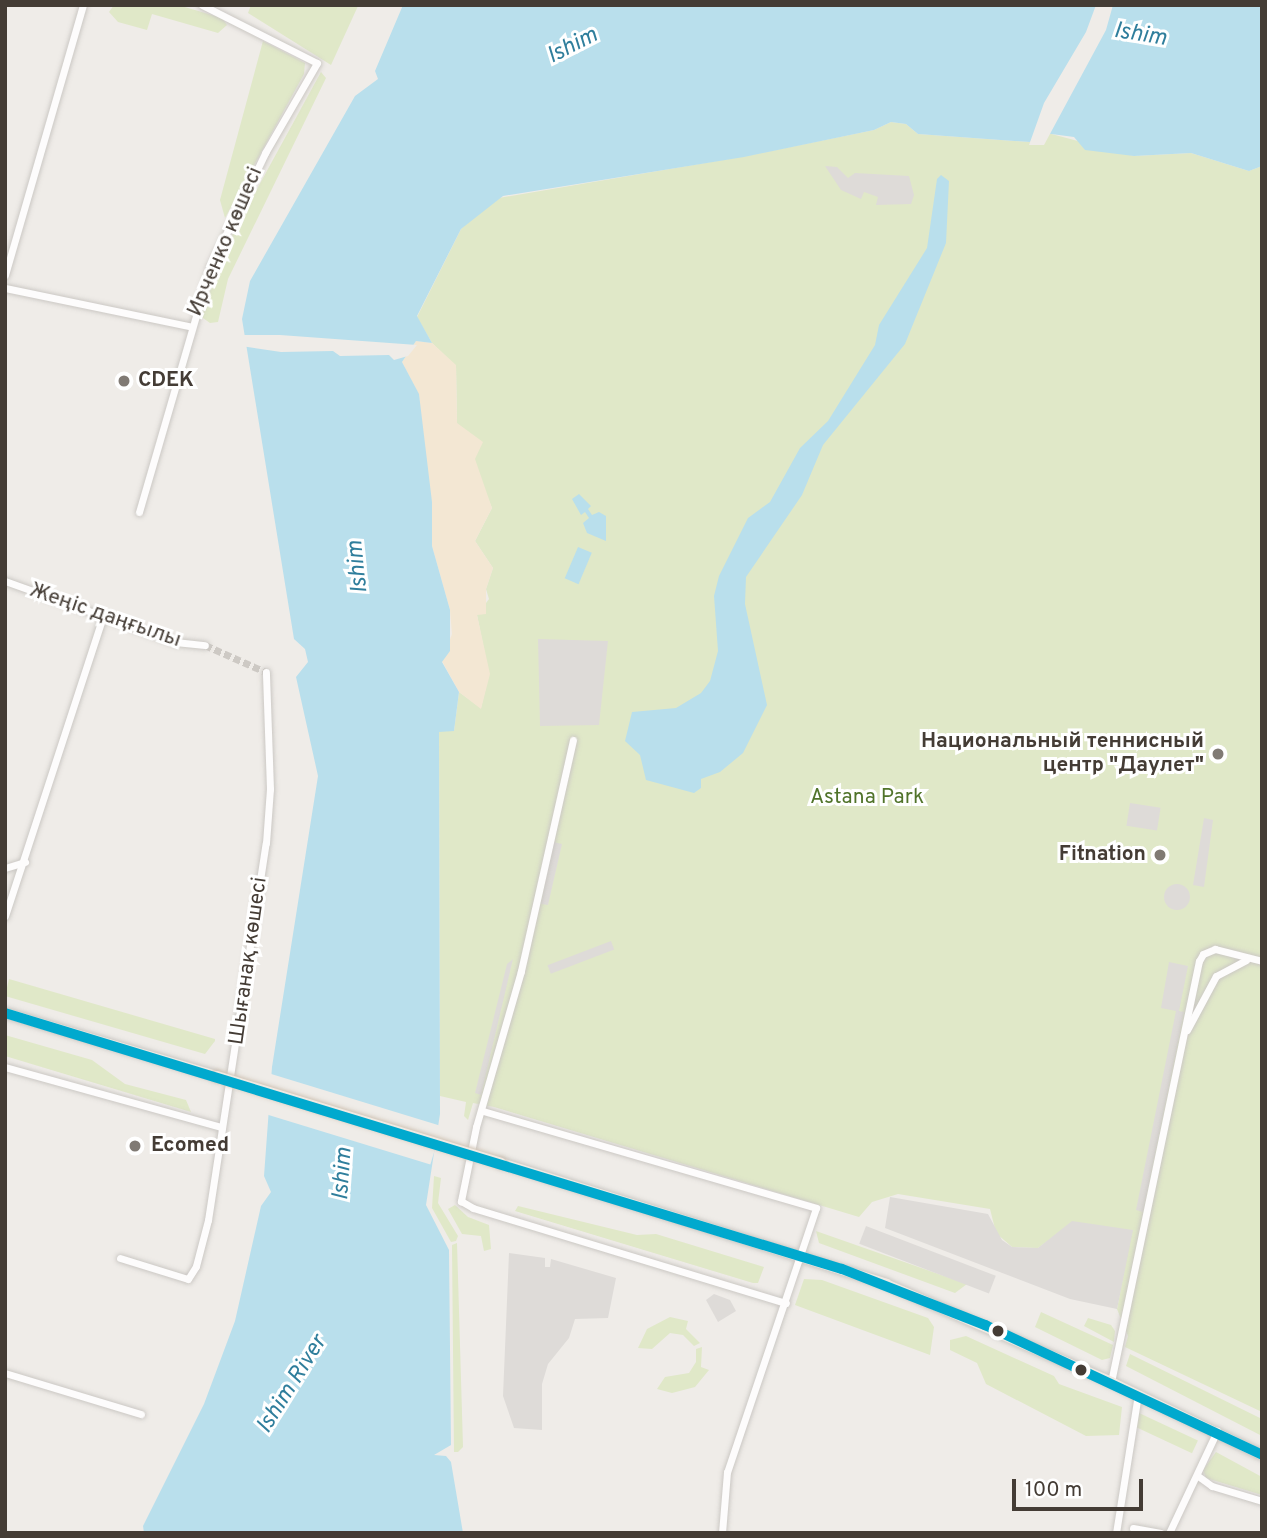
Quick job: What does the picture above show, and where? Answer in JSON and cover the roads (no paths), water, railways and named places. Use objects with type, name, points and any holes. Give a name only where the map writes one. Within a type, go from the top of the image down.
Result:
[{"type":"main road","points":[[5,1013],[501,1163],[801,1257],[921,1298],[1111,1381],[1262,1455]]},
{"type":"street","points":[[5,275],[83,5]]},
{"type":"street","name":"Ирченко көшесі","points":[[139,512],[189,326],[234,212],[317,64],[202,5]]},
{"type":"street","points":[[5,288],[189,326]]},
{"type":"street","name":"Жеңіс даңғылы","points":[[5,582],[175,642],[205,645]]},
{"type":"street","points":[[5,916],[103,617]]},
{"type":"street","name":"Шығанақ көшесі","points":[[120,1258],[183,1280],[190,1278],[205,1233],[221,1127],[228,1114],[265,843],[270,789],[266,672]]},
{"type":"street","points":[[573,740],[521,971],[460,1196],[466,1206],[786,1303]]},
{"type":"street","points":[[5,868],[24,862]]},
{"type":"street","points":[[1111,1381],[1203,954],[1215,949],[1258,960]]},
{"type":"street","points":[[1183,1037],[1222,970],[1258,960]]},
{"type":"street","points":[[5,1067],[221,1127]]},
{"type":"street","points":[[483,1111],[816,1208],[727,1472],[722,1533]]},
{"type":"street","points":[[5,1373],[141,1414]]},
{"type":"street","points":[[1116,1533],[1138,1394]]},
{"type":"street","points":[[1169,1533],[1217,1432]]},
{"type":"street","points":[[1198,1476],[1212,1486],[1262,1501]]},
{"type":"street","points":[[1133,1528],[1161,1533]]},
{"type":"water","points":[[403,5],[1262,5],[1262,166],[1249,171],[1191,153],[1134,156],[1085,150],[1074,137],[1044,133],[1030,142],[918,134],[906,124],[891,122],[874,130],[744,157],[503,196],[461,229],[417,316],[432,343],[416,341],[402,362],[419,394],[432,502],[432,546],[450,610],[450,651],[442,662],[459,692],[454,731],[439,732],[440,1114],[426,1205],[449,1250],[451,1445],[434,1455],[446,1456],[451,1462],[463,1533],[144,1533],[143,1526],[204,1404],[235,1321],[261,1206],[271,1192],[264,1176],[272,1067],[318,776],[296,677],[308,662],[305,649],[294,639],[242,319],[250,281],[355,96],[378,79],[375,71]]},
{"type":"water","points":[[941,175],[949,181],[946,243],[905,344],[823,445],[802,495],[746,577],[745,604],[767,705],[743,753],[720,772],[701,779],[701,788],[694,793],[646,780],[640,755],[625,741],[632,712],[676,708],[701,693],[710,681],[718,651],[714,596],[719,576],[748,518],[770,502],[800,448],[828,421],[875,345],[879,325],[927,248],[937,179]]},
{"type":"water","points":[[579,494],[591,506],[588,509],[592,515],[599,512],[606,516],[606,541],[587,533],[583,523],[589,518],[585,512],[581,515],[572,499]]},
{"type":"water","points":[[578,547],[592,553],[579,584],[565,578]]},
{"type":"tunnel","points":[[205,645],[266,672]]},
{"type":"place","name":"CDEK","points":[[124,381]]},
{"type":"place","name":"Национальный теннисный центр \"Даулет\"","points":[[1218,754]]},
{"type":"place","name":"Fitnation","points":[[1160,855]]},
{"type":"place","name":"Ecomed","points":[[135,1146]]},
{"type":"water label","name":"Ishim","points":[[1140,36]]},
{"type":"water label","name":"Ishim","points":[[573,47]]},
{"type":"water label","name":"Ishim","points":[[359,567]]},
{"type":"water label","name":"Ishim","points":[[344,1174]]},
{"type":"water label","name":"Ishim River","points":[[293,1385]]},
{"type":"park label","name":"Astana Park","points":[[867,798]]}]
